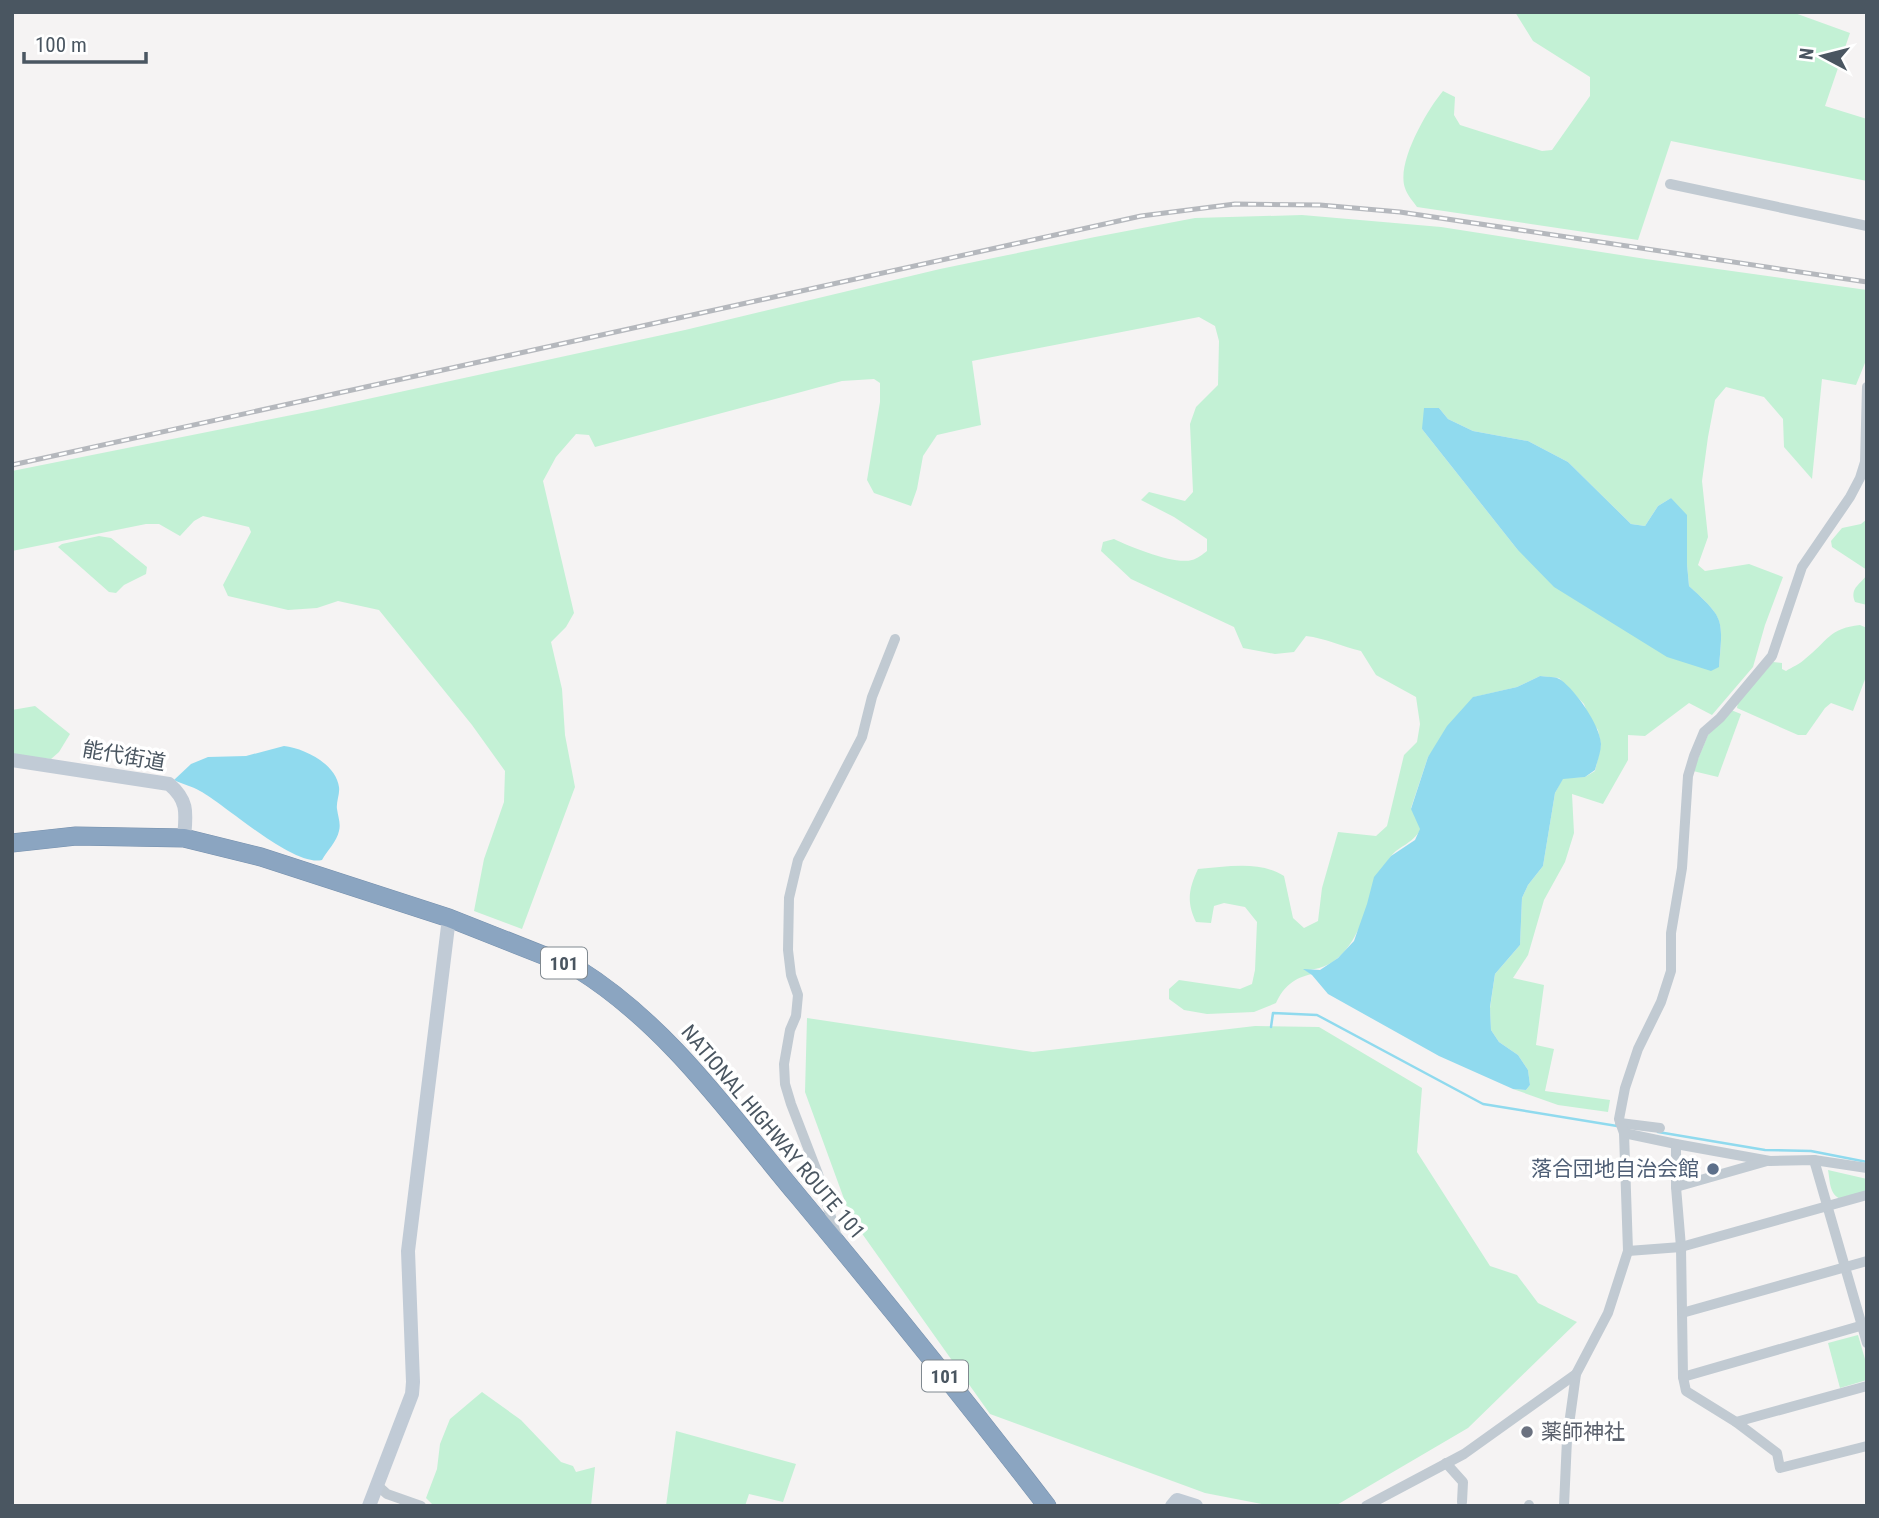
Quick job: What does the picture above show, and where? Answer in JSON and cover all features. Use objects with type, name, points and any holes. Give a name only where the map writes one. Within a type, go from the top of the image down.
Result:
[{"type":"highway","name":"NATIONAL HIGHWAY ROUTE 101","points":[[12,843],[76,836],[184,838],[261,857],[449,918],[578,969],[626,1002],[702,1080],[984,1423],[1047,1506]]},
{"type":"street","points":[[1670,184],[1867,226]]},
{"type":"street","points":[[1564,1506],[1567,1439],[1576,1374],[1608,1312],[1628,1251],[1622,1128],[1619,1119],[1625,1088],[1638,1049],[1661,1002],[1671,971],[1671,933],[1682,868],[1688,776],[1704,732],[1720,718],[1772,656],[1802,568],[1860,478],[1865,462],[1867,387]]},
{"type":"street","points":[[841,1247],[785,1084],[784,1064],[790,1030],[796,1016],[798,995],[791,975],[788,950],[789,898],[798,860],[862,737],[872,697],[895,639]]},
{"type":"street","name":"能代街道","points":[[12,760],[169,784],[181,794],[186,811],[184,838]]},
{"type":"street","points":[[369,1506],[412,1394],[408,1251],[449,918]]},
{"type":"street","points":[[1622,1128],[1660,1128]]},
{"type":"street","points":[[1622,1128],[1676,1144],[1770,1160],[1814,1160],[1867,1168]]},
{"type":"street","points":[[1676,1144],[1683,1377],[1686,1391],[1736,1422],[1777,1454],[1780,1468],[1867,1446]]},
{"type":"street","points":[[1676,1187],[1770,1160]]},
{"type":"street","points":[[1814,1160],[1844,1267],[1864,1325],[1867,1343]]},
{"type":"street","points":[[1628,1251],[1681,1247],[1867,1195]]},
{"type":"street","points":[[1682,1313],[1867,1261]]},
{"type":"street","points":[[1683,1377],[1864,1325]]},
{"type":"street","points":[[1366,1506],[1446,1463],[1491,1435],[1576,1374]]},
{"type":"street","points":[[1736,1422],[1867,1386]]},
{"type":"street","points":[[1446,1463],[1462,1482],[1462,1502]]},
{"type":"street","points":[[377,1485],[387,1494],[421,1506]]},
{"type":"street","points":[[1172,1506],[1177,1500],[1195,1506]]},
{"type":"green space","points":[[1515,12],[1792,12],[1850,33],[1825,106],[1867,119],[1867,181],[1671,141],[1638,240],[1417,207],[1405,188],[1405,165],[1422,123],[1443,91],[1455,97],[1454,115],[1460,125],[1542,151],[1552,150],[1590,96],[1590,77],[1533,41]]},
{"type":"green space","points":[[1302,215],[1441,227],[1867,290],[1867,358],[1856,385],[1822,379],[1812,479],[1784,447],[1783,419],[1764,397],[1726,387],[1715,400],[1702,481],[1708,537],[1698,565],[1705,571],[1749,564],[1783,577],[1753,667],[1712,715],[1689,703],[1645,736],[1628,735],[1628,760],[1603,804],[1572,794],[1574,833],[1565,862],[1544,900],[1528,955],[1513,978],[1544,985],[1536,1045],[1554,1049],[1545,1091],[1610,1100],[1608,1112],[1558,1105],[1513,1089],[1526,1090],[1530,1085],[1528,1070],[1518,1055],[1499,1042],[1491,1030],[1490,1008],[1495,974],[1520,945],[1522,898],[1528,885],[1543,866],[1555,793],[1563,778],[1585,777],[1595,771],[1601,745],[1598,730],[1584,704],[1559,678],[1540,676],[1517,687],[1474,697],[1428,757],[1411,808],[1421,829],[1389,859],[1359,928],[1338,958],[1324,967],[1305,970],[1312,974],[1290,984],[1276,1003],[1254,1012],[1207,1014],[1184,1010],[1169,999],[1169,989],[1179,980],[1240,989],[1252,984],[1257,922],[1245,907],[1224,903],[1214,906],[1211,923],[1196,922],[1190,895],[1198,869],[1253,866],[1274,871],[1284,876],[1293,918],[1304,928],[1318,921],[1322,888],[1338,832],[1376,836],[1387,826],[1404,755],[1417,742],[1420,724],[1416,697],[1376,675],[1361,651],[1306,636],[1294,652],[1275,654],[1243,648],[1234,627],[1131,579],[1101,551],[1103,542],[1114,539],[1175,560],[1192,560],[1207,551],[1207,539],[1174,517],[1141,500],[1149,492],[1185,501],[1193,492],[1190,424],[1196,407],[1218,385],[1219,341],[1215,326],[1199,317],[972,361],[981,425],[937,435],[923,456],[911,506],[874,493],[867,480],[880,402],[880,383],[874,379],[842,381],[595,447],[589,435],[576,434],[556,457],[543,481],[574,613],[566,627],[551,642],[562,689],[565,735],[575,787],[522,929],[474,911],[484,859],[504,802],[505,771],[472,725],[379,610],[338,601],[317,608],[288,610],[228,596],[223,585],[251,532],[249,527],[203,516],[194,521],[180,536],[159,524],[146,524],[12,551],[12,471],[317,410],[685,330],[940,269],[1195,218]],"holes":[[[1439,408],[1448,419],[1473,431],[1528,441],[1568,462],[1631,524],[1645,526],[1658,506],[1671,498],[1687,564],[1689,586],[1709,606],[1719,621],[1719,667],[1517,549],[1422,429]]]},
{"type":"green space","points":[[1867,519],[1867,570],[1832,547],[1831,541],[1842,528],[1861,524]]},
{"type":"green space","points":[[99,536],[111,538],[147,567],[146,574],[124,585],[116,593],[109,592],[58,547]]},
{"type":"green space","points":[[1867,574],[1867,605],[1855,602],[1854,593]]},
{"type":"green space","points":[[1860,625],[1867,628],[1867,674],[1853,711],[1831,703],[1806,735],[1798,735],[1737,708],[1738,702],[1773,662],[1782,663],[1782,669],[1786,671],[1803,661],[1841,629]]},
{"type":"green space","points":[[35,706],[70,734],[59,752],[51,759],[12,755],[12,710]]},
{"type":"green space","points":[[1731,710],[1741,714],[1718,777],[1693,771],[1708,735]]},
{"type":"green space","points":[[807,1018],[1033,1052],[1255,1026],[1319,1027],[1422,1088],[1417,1152],[1490,1266],[1517,1275],[1538,1303],[1577,1322],[1468,1428],[1335,1506],[1272,1506],[1205,1493],[990,1414],[851,1218],[805,1092]]},
{"type":"green space","points":[[1828,1170],[1867,1179],[1867,1192],[1841,1199],[1837,1197],[1831,1187]]},
{"type":"green space","points":[[1858,1335],[1867,1366],[1867,1380],[1840,1388],[1828,1343]]},
{"type":"green space","points":[[482,1392],[521,1420],[561,1462],[573,1466],[576,1472],[595,1467],[591,1506],[434,1506],[426,1498],[437,1469],[440,1444],[450,1419]]},
{"type":"green space","points":[[676,1431],[796,1464],[783,1502],[749,1494],[745,1506],[666,1506]]},
{"type":"water","points":[[1424,408],[1439,408],[1448,419],[1473,431],[1528,441],[1568,462],[1631,524],[1645,526],[1658,506],[1671,498],[1687,515],[1689,586],[1715,613],[1719,621],[1719,667],[1711,671],[1667,657],[1554,587],[1517,549],[1422,429]]},
{"type":"water","points":[[1540,676],[1554,677],[1567,685],[1592,718],[1601,744],[1595,770],[1585,777],[1563,779],[1555,793],[1543,866],[1528,885],[1522,898],[1520,945],[1495,974],[1490,1007],[1491,1030],[1499,1042],[1518,1055],[1528,1070],[1530,1085],[1526,1090],[1513,1089],[1439,1056],[1328,994],[1312,975],[1303,969],[1320,970],[1338,958],[1354,941],[1374,877],[1391,856],[1415,840],[1420,829],[1411,809],[1428,757],[1447,726],[1473,697],[1517,687]]},
{"type":"water","points":[[284,746],[301,750],[318,759],[326,764],[337,779],[340,828],[322,860],[309,860],[294,854],[212,798],[174,780],[191,764],[208,757],[246,756]]},
{"type":"waterway","points":[[1271,1027],[1273,1013],[1317,1015],[1483,1104],[1617,1126]]},
{"type":"waterway","points":[[1658,1132],[1765,1150],[1811,1151],[1867,1162]]},
{"type":"railway","points":[[12,465],[1141,216],[1235,204],[1320,205],[1400,212],[1867,282]]},
{"type":"place","name":"落合団地自治会館","points":[[1713,1169]]},
{"type":"place","name":"薬師神社","points":[[1527,1432]]}]
